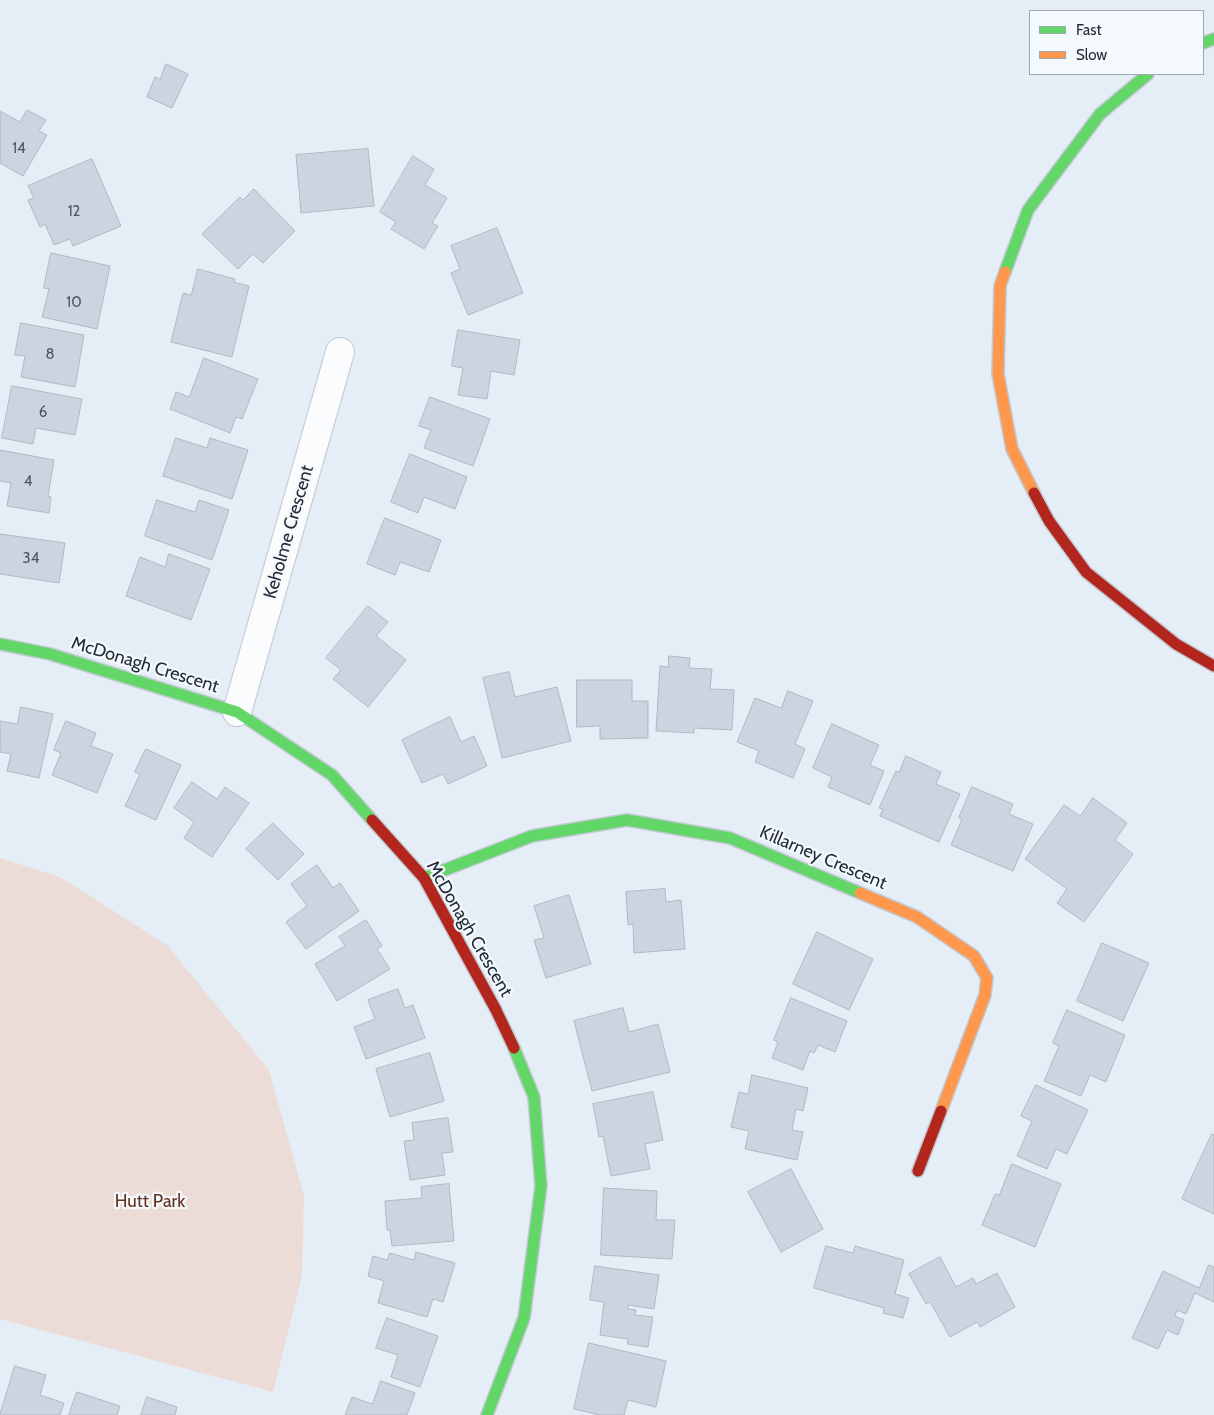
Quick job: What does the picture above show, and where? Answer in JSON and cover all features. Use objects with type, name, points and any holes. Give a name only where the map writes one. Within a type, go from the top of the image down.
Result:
[{"type":"main road","points":[[1147,75],[1100,114],[1028,210],[1000,286],[998,374],[1012,450],[1049,520],[1086,572],[1176,644],[1214,666]]},
{"type":"main road","name":"McDonagh Crescent","points":[[0,644],[50,654],[238,712],[332,775],[424,878],[496,1010],[520,1060],[534,1097],[541,1186],[524,1318],[487,1415]]},
{"type":"main road","name":"Killarney Crescent","points":[[424,878],[532,836],[627,820],[730,838],[917,917],[974,956],[987,978],[985,995],[918,1171]]},
{"type":"street","name":"Keholme Crescent","points":[[238,712],[340,352]]},
{"type":"green space","name":"Hutt Park","points":[[0,858],[60,877],[167,945],[269,1070],[304,1196],[302,1276],[273,1392],[0,1319]]},
{"type":"building","points":[[166,64],[188,74],[172,108],[147,97],[155,77],[160,79]]},
{"type":"building","points":[[27,110],[46,120],[39,131],[47,135],[23,176],[0,163],[0,111],[20,122]]},
{"type":"building","points":[[368,149],[374,206],[301,213],[296,155]]},
{"type":"building","points":[[413,156],[434,169],[425,185],[447,198],[432,223],[438,226],[424,249],[391,229],[396,222],[380,212]]},
{"type":"building","points":[[92,159],[121,226],[73,246],[70,239],[54,245],[45,224],[40,227],[28,200],[34,198],[28,186]]},
{"type":"building","points":[[254,189],[295,231],[263,263],[253,254],[238,269],[202,234],[240,197],[243,200]]},
{"type":"building","points":[[497,228],[523,293],[468,315],[451,273],[460,269],[451,246]]},
{"type":"building","points":[[51,253],[110,266],[97,329],[42,317],[49,289],[44,288]]},
{"type":"building","points":[[198,269],[235,279],[234,282],[249,286],[232,357],[171,342],[183,293],[191,295]]},
{"type":"building","points":[[21,323],[84,335],[75,387],[21,377],[25,356],[15,355]]},
{"type":"building","points":[[458,330],[520,340],[514,375],[491,371],[487,399],[458,395],[463,368],[452,366]]},
{"type":"building","points":[[204,358],[258,379],[242,419],[236,417],[230,433],[170,409],[176,392],[189,397]]},
{"type":"building","points":[[12,386],[82,399],[75,435],[36,428],[33,444],[2,438]]},
{"type":"building","points":[[430,397],[490,419],[473,466],[424,448],[431,430],[419,426]]},
{"type":"building","points":[[176,438],[207,448],[210,438],[248,450],[232,499],[163,476]]},
{"type":"building","points":[[0,450],[54,460],[48,496],[51,497],[49,513],[7,506],[11,483],[0,481]]},
{"type":"building","points":[[410,454],[467,477],[455,509],[424,497],[418,513],[391,502]]},
{"type":"building","points":[[157,500],[195,512],[199,500],[229,510],[212,560],[145,536]]},
{"type":"building","points":[[385,518],[441,540],[429,572],[400,562],[395,575],[367,564]]},
{"type":"building","points":[[0,534],[65,543],[59,583],[0,574]]},
{"type":"building","points":[[169,554],[210,569],[191,620],[126,596],[140,557],[165,567]]},
{"type":"building","points":[[368,606],[388,622],[376,636],[406,660],[368,707],[333,679],[341,670],[326,658]]},
{"type":"building","points":[[669,656],[690,658],[689,668],[712,669],[710,689],[734,690],[732,730],[694,728],[694,733],[656,731],[660,666],[668,667]]},
{"type":"building","points":[[509,672],[515,697],[557,687],[571,741],[502,758],[483,678]]},
{"type":"building","points":[[577,680],[632,680],[632,701],[648,701],[648,738],[600,739],[600,726],[577,727]]},
{"type":"building","points":[[788,691],[813,701],[795,744],[805,749],[793,778],[755,762],[759,751],[737,742],[755,698],[781,708]]},
{"type":"building","points":[[21,707],[53,714],[39,778],[7,771],[11,754],[0,752],[0,721],[17,724]]},
{"type":"building","points":[[450,717],[461,742],[474,736],[487,766],[448,784],[443,774],[422,783],[402,740]]},
{"type":"building","points":[[66,721],[96,733],[91,746],[113,754],[97,793],[52,775],[61,753],[54,750]]},
{"type":"building","points":[[832,724],[879,745],[870,765],[884,771],[870,805],[828,787],[832,777],[813,768]]},
{"type":"building","points":[[146,749],[181,765],[156,820],[125,806],[140,774],[135,772]]},
{"type":"building","points":[[906,756],[941,772],[936,784],[960,794],[939,842],[880,816],[883,809],[879,808],[896,771],[899,772]]},
{"type":"building","points":[[192,782],[217,799],[225,787],[249,803],[212,857],[184,838],[194,822],[174,808]]},
{"type":"building","points":[[972,787],[1013,804],[1009,814],[1033,824],[1013,871],[951,845],[962,819],[959,818]]},
{"type":"building","points":[[1093,798],[1127,823],[1115,840],[1133,854],[1084,922],[1057,903],[1067,889],[1025,859],[1064,805],[1080,816]]},
{"type":"building","points":[[273,823],[304,854],[278,880],[246,849]]},
{"type":"building","points":[[317,865],[333,888],[340,883],[359,911],[306,949],[286,922],[307,906],[291,884]]},
{"type":"building","points":[[665,889],[666,902],[681,900],[685,949],[634,953],[633,924],[628,925],[626,892]]},
{"type":"building","points":[[569,895],[591,964],[546,978],[534,940],[544,938],[534,906]]},
{"type":"building","points":[[366,920],[382,946],[377,949],[390,969],[337,1001],[315,964],[345,946],[339,937]]},
{"type":"building","points":[[817,932],[873,959],[849,1010],[793,984]]},
{"type":"building","points":[[1102,943],[1149,963],[1123,1021],[1077,1001]]},
{"type":"building","points":[[398,989],[405,1008],[413,1005],[425,1038],[366,1059],[354,1027],[375,1019],[368,1000]]},
{"type":"building","points":[[791,998],[847,1021],[835,1052],[818,1045],[814,1053],[810,1051],[803,1070],[772,1058],[778,1042],[774,1040]]},
{"type":"building","points":[[623,1008],[629,1032],[658,1024],[670,1072],[592,1091],[574,1021]]},
{"type":"building","points":[[1067,1010],[1125,1035],[1106,1082],[1090,1075],[1081,1096],[1044,1081],[1059,1046],[1053,1043]]},
{"type":"building","points":[[430,1053],[444,1101],[390,1117],[376,1069]]},
{"type":"building","points":[[752,1075],[808,1088],[803,1111],[796,1109],[792,1130],[803,1132],[797,1160],[745,1149],[749,1131],[731,1127],[739,1092],[748,1094]]},
{"type":"building","points":[[1036,1085],[1088,1110],[1067,1154],[1056,1149],[1047,1169],[1017,1156],[1032,1121],[1021,1116]]},
{"type":"building","points":[[653,1092],[663,1140],[645,1144],[650,1169],[611,1176],[603,1136],[599,1137],[593,1104]]},
{"type":"building","points":[[448,1118],[453,1152],[442,1153],[445,1175],[410,1180],[404,1141],[414,1140],[412,1123]]},
{"type":"building","points":[[1212,1134],[1214,1135],[1214,1214],[1182,1199]]},
{"type":"building","points":[[1012,1164],[1061,1184],[1035,1247],[982,1225],[995,1194],[999,1195]]},
{"type":"building","points":[[791,1169],[823,1229],[781,1252],[748,1192]]},
{"type":"building","points":[[449,1184],[454,1241],[392,1246],[390,1230],[387,1230],[385,1201],[422,1198],[421,1187]]},
{"type":"building","points":[[604,1188],[657,1191],[656,1220],[675,1220],[672,1259],[601,1255]]},
{"type":"building","points":[[826,1246],[853,1253],[855,1246],[904,1260],[895,1294],[909,1298],[903,1318],[883,1313],[884,1308],[814,1288]]},
{"type":"building","points":[[416,1252],[455,1263],[443,1302],[433,1299],[427,1317],[378,1303],[384,1281],[368,1276],[373,1256],[387,1260],[390,1253],[414,1260]]},
{"type":"building","points":[[940,1257],[956,1287],[973,1278],[976,1284],[997,1273],[1015,1307],[980,1327],[977,1322],[950,1337],[930,1302],[926,1304],[909,1274]]},
{"type":"building","points":[[1209,1265],[1214,1267],[1214,1302],[1195,1293],[1186,1314],[1177,1310],[1175,1316],[1184,1320],[1178,1335],[1167,1330],[1158,1349],[1132,1338],[1163,1271],[1199,1288]]},
{"type":"building","points":[[595,1266],[659,1275],[654,1309],[628,1305],[628,1309],[636,1310],[635,1315],[653,1317],[648,1347],[627,1344],[628,1339],[600,1335],[604,1302],[590,1300]]},
{"type":"building","points":[[387,1318],[438,1336],[420,1387],[391,1377],[398,1355],[376,1348]]},
{"type":"building","points":[[589,1343],[666,1361],[656,1407],[628,1400],[624,1415],[600,1415],[574,1409]]},
{"type":"building","points":[[15,1366],[46,1375],[40,1395],[64,1403],[60,1415],[0,1415]]},
{"type":"building","points":[[381,1381],[415,1393],[407,1415],[345,1415],[352,1397],[372,1404]]},
{"type":"building","points":[[77,1392],[120,1406],[117,1415],[69,1415]]},
{"type":"building","points":[[147,1397],[177,1407],[175,1415],[141,1415]]},
{"type":"traffic: fast","points":[[1204,43],[1214,39]]},
{"type":"traffic: fast","points":[[1005,272],[1028,210],[1100,114],[1147,75]]},
{"type":"traffic: fast","points":[[0,644],[50,654],[237,712],[332,775],[372,820]]},
{"type":"traffic: fast","points":[[424,878],[532,836],[627,820],[730,838],[860,893]]},
{"type":"traffic: fast","points":[[487,1415],[524,1318],[541,1186],[534,1097],[514,1048]]},
{"type":"traffic: slow","points":[[1005,272],[1000,286],[998,374],[1012,449],[1034,493]]},
{"type":"traffic: slow","points":[[860,893],[917,917],[974,956],[987,978],[985,995],[941,1111]]},
{"type":"traffic: jam","points":[[1034,493],[1049,521],[1086,572],[1176,644],[1214,666]]},
{"type":"traffic: jam","points":[[372,820],[424,878],[496,1010],[514,1048]]},
{"type":"traffic: jam","points":[[918,1171],[941,1111]]}]
